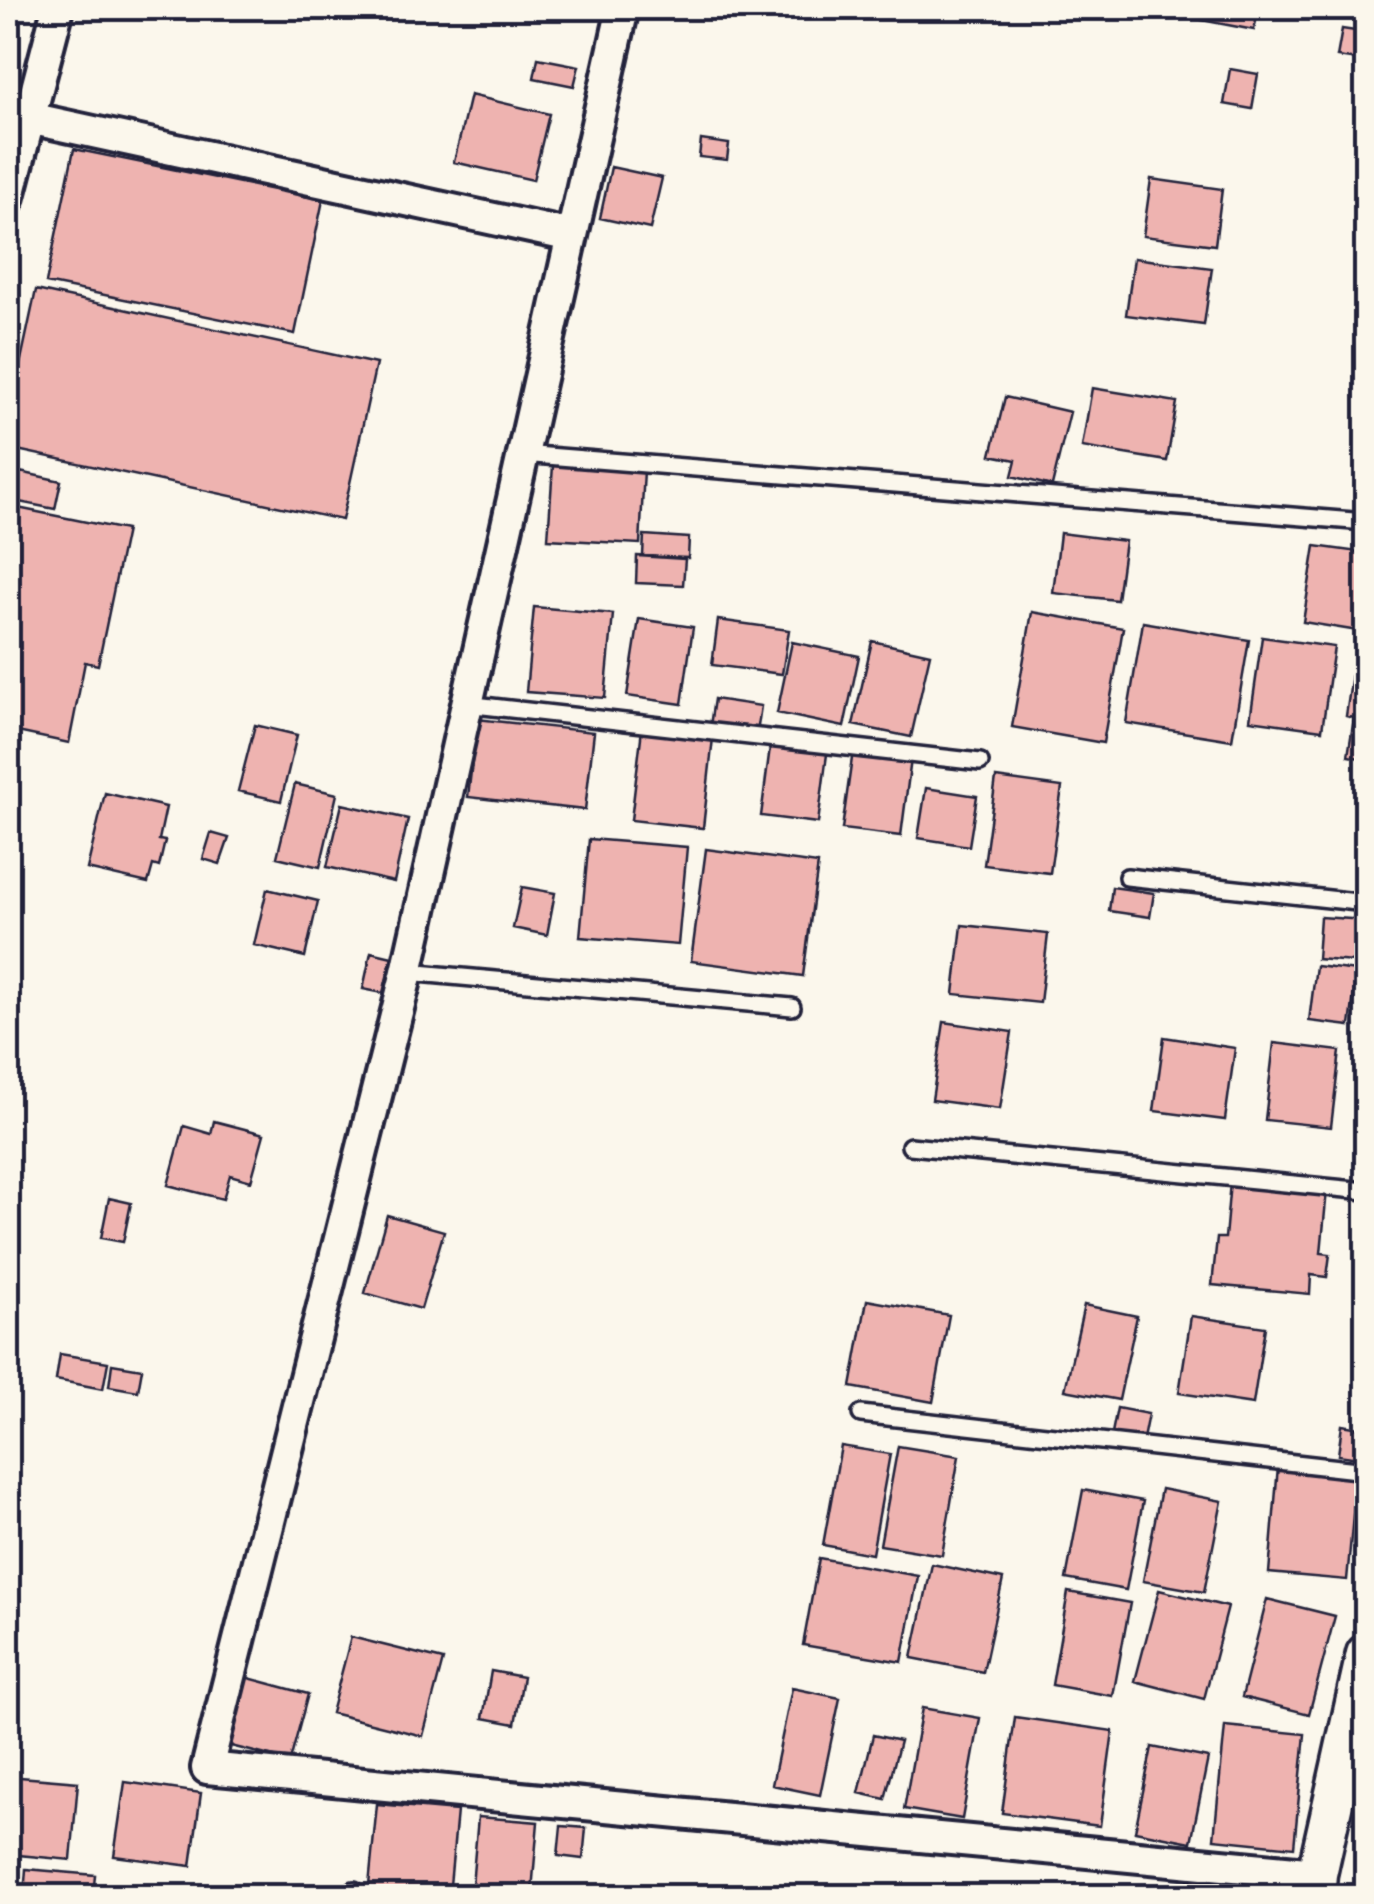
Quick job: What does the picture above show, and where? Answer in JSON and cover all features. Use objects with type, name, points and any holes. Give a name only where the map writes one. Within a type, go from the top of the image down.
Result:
[{"type":"street","points":[[8,200],[58,8]]},
{"type":"street","points":[[623,8],[407,972],[207,1768],[1316,1885],[1366,1654]]},
{"type":"street","points":[[29,118],[572,236]]},
{"type":"lane","points":[[522,454],[1366,522]]},
{"type":"lane","points":[[466,704],[980,762]]},
{"type":"lane","points":[[1127,877],[1366,902]]},
{"type":"lane","points":[[407,972],[792,1006]]},
{"type":"lane","points":[[910,1146],[1366,1191]]},
{"type":"lane","points":[[861,1414],[1366,1471]]},
{"type":"building","points":[[1193,8],[1259,8],[1254,30],[1191,18]]},
{"type":"building","points":[[1342,29],[1362,32],[1358,60],[1337,57]]},
{"type":"building","points":[[538,58],[579,66],[574,86],[534,78]]},
{"type":"building","points":[[1230,69],[1258,74],[1252,109],[1224,104]]},
{"type":"building","points":[[470,95],[549,114],[533,180],[454,162]]},
{"type":"building","points":[[701,140],[729,144],[727,160],[699,157]]},
{"type":"building","points":[[74,149],[323,200],[295,334],[46,283]]},
{"type":"building","points":[[611,167],[662,178],[650,229],[600,218]]},
{"type":"building","points":[[1151,179],[1222,189],[1215,245],[1143,236]]},
{"type":"building","points":[[1134,258],[1212,268],[1204,325],[1126,315]]},
{"type":"building","points":[[36,290],[376,364],[342,520],[8,448],[8,421]]},
{"type":"building","points":[[1092,388],[1177,402],[1167,461],[1082,447]]},
{"type":"building","points":[[1005,397],[1070,412],[1052,486],[1012,476],[1016,460],[991,455]]},
{"type":"building","points":[[553,465],[644,470],[640,544],[548,539]]},
{"type":"building","points":[[20,472],[61,481],[55,509],[14,501]]},
{"type":"building","points":[[8,506],[126,530],[98,665],[85,662],[69,743],[8,730]]},
{"type":"building","points":[[1060,533],[1125,541],[1117,600],[1053,593]]},
{"type":"building","points":[[644,535],[689,538],[688,558],[643,556]]},
{"type":"building","points":[[1315,546],[1366,553],[1358,631],[1303,622]]},
{"type":"building","points":[[637,556],[685,559],[683,585],[636,583]]},
{"type":"building","points":[[534,607],[613,614],[605,698],[526,692]]},
{"type":"building","points":[[1032,612],[1123,628],[1103,743],[1012,727]]},
{"type":"building","points":[[639,619],[693,627],[682,704],[627,696]]},
{"type":"building","points":[[718,620],[789,630],[782,674],[712,665]]},
{"type":"building","points":[[1143,622],[1249,640],[1232,740],[1126,723]]},
{"type":"building","points":[[1262,637],[1334,647],[1322,730],[1250,720]]},
{"type":"building","points":[[872,641],[930,654],[911,737],[853,725]]},
{"type":"building","points":[[792,642],[859,656],[844,727],[777,713]]},
{"type":"building","points":[[1352,674],[1366,677],[1366,759],[1348,756],[1354,718],[1346,716]]},
{"type":"building","points":[[714,699],[761,706],[757,733],[710,726]]},
{"type":"building","points":[[477,719],[594,732],[585,810],[468,797]]},
{"type":"building","points":[[255,725],[297,735],[281,801],[238,791]]},
{"type":"building","points":[[642,729],[713,738],[703,828],[631,820]]},
{"type":"building","points":[[770,747],[827,754],[818,823],[761,816]]},
{"type":"building","points":[[853,751],[911,759],[901,836],[842,829]]},
{"type":"building","points":[[996,778],[1062,787],[1050,873],[984,865]]},
{"type":"building","points":[[295,784],[337,794],[320,867],[277,857]]},
{"type":"building","points":[[926,788],[977,796],[969,846],[918,838]]},
{"type":"building","points":[[105,793],[166,807],[159,840],[165,841],[159,867],[153,865],[148,883],[87,869]]},
{"type":"building","points":[[342,804],[408,819],[394,882],[327,867]]},
{"type":"building","points":[[211,833],[229,838],[220,864],[203,859]]},
{"type":"building","points":[[589,839],[687,847],[678,945],[580,937]]},
{"type":"building","points":[[706,849],[818,864],[803,976],[691,961]]},
{"type":"building","points":[[522,887],[555,893],[547,935],[513,928]]},
{"type":"building","points":[[1112,887],[1154,893],[1150,917],[1109,911]]},
{"type":"building","points":[[267,889],[318,901],[305,957],[254,945]]},
{"type":"building","points":[[1320,917],[1366,920],[1366,963],[1317,959]]},
{"type":"building","points":[[962,925],[1048,934],[1040,1003],[954,994]]},
{"type":"building","points":[[371,952],[392,957],[383,993],[363,989]]},
{"type":"building","points":[[1316,966],[1357,971],[1350,1026],[1309,1021]]},
{"type":"building","points":[[944,1022],[1012,1032],[1000,1109],[932,1100]]},
{"type":"building","points":[[1164,1037],[1235,1048],[1225,1120],[1154,1111]]},
{"type":"building","points":[[1274,1043],[1340,1051],[1331,1127],[1265,1120]]},
{"type":"building","points":[[214,1121],[264,1134],[251,1181],[230,1175],[223,1199],[168,1185],[184,1126],[211,1134]]},
{"type":"building","points":[[1230,1182],[1327,1190],[1321,1253],[1330,1254],[1327,1277],[1311,1275],[1310,1294],[1212,1285],[1217,1238],[1225,1238]]},
{"type":"building","points":[[109,1198],[131,1203],[123,1242],[101,1238]]},
{"type":"building","points":[[387,1215],[444,1231],[421,1309],[365,1293]]},
{"type":"building","points":[[867,1300],[949,1315],[933,1402],[851,1387]]},
{"type":"building","points":[[1084,1305],[1137,1316],[1119,1400],[1065,1390]]},
{"type":"building","points":[[1191,1316],[1265,1327],[1253,1404],[1179,1393]]},
{"type":"building","points":[[60,1354],[108,1362],[103,1389],[56,1380]]},
{"type":"building","points":[[112,1364],[142,1369],[138,1391],[109,1386]]},
{"type":"building","points":[[1117,1408],[1148,1414],[1142,1444],[1111,1438]]},
{"type":"building","points":[[1342,1425],[1366,1429],[1366,1459],[1338,1455]]},
{"type":"building","points":[[841,1446],[890,1454],[872,1554],[823,1545]]},
{"type":"building","points":[[898,1446],[959,1456],[942,1555],[880,1545]]},
{"type":"building","points":[[1278,1466],[1357,1472],[1347,1580],[1269,1573]]},
{"type":"building","points":[[1161,1489],[1222,1501],[1204,1592],[1143,1581]]},
{"type":"building","points":[[1083,1490],[1143,1501],[1126,1590],[1066,1579]]},
{"type":"building","points":[[819,1558],[918,1576],[902,1662],[803,1645]]},
{"type":"building","points":[[932,1564],[1003,1579],[983,1672],[912,1658]]},
{"type":"building","points":[[1159,1590],[1228,1607],[1204,1699],[1135,1681]]},
{"type":"building","points":[[1068,1592],[1130,1603],[1113,1696],[1052,1685]]},
{"type":"building","points":[[1267,1599],[1335,1616],[1309,1714],[1242,1697]]},
{"type":"building","points":[[351,1637],[443,1660],[423,1736],[331,1713]]},
{"type":"building","points":[[491,1671],[523,1677],[515,1724],[483,1718]]},
{"type":"building","points":[[245,1677],[308,1694],[290,1761],[227,1745]]},
{"type":"building","points":[[792,1688],[840,1698],[820,1795],[772,1785]]},
{"type":"building","points":[[922,1708],[980,1718],[962,1819],[904,1809]]},
{"type":"building","points":[[1015,1717],[1113,1731],[1100,1826],[1002,1813]]},
{"type":"building","points":[[1225,1726],[1305,1734],[1294,1847],[1214,1839]]},
{"type":"building","points":[[873,1735],[900,1741],[885,1799],[859,1793]]},
{"type":"building","points":[[1152,1747],[1208,1758],[1191,1842],[1135,1831]]},
{"type":"building","points":[[8,1776],[78,1782],[71,1860],[8,1854]]},
{"type":"building","points":[[125,1782],[201,1793],[191,1866],[114,1856]]},
{"type":"building","points":[[377,1804],[457,1811],[449,1896],[368,1896]]},
{"type":"building","points":[[478,1817],[538,1822],[532,1891],[472,1886]]},
{"type":"building","points":[[561,1826],[586,1828],[583,1859],[558,1856]]},
{"type":"building","points":[[1189,1868],[1284,1877],[1282,1896],[1187,1896]]},
{"type":"building","points":[[26,1869],[95,1875],[93,1896],[24,1896]]}]
